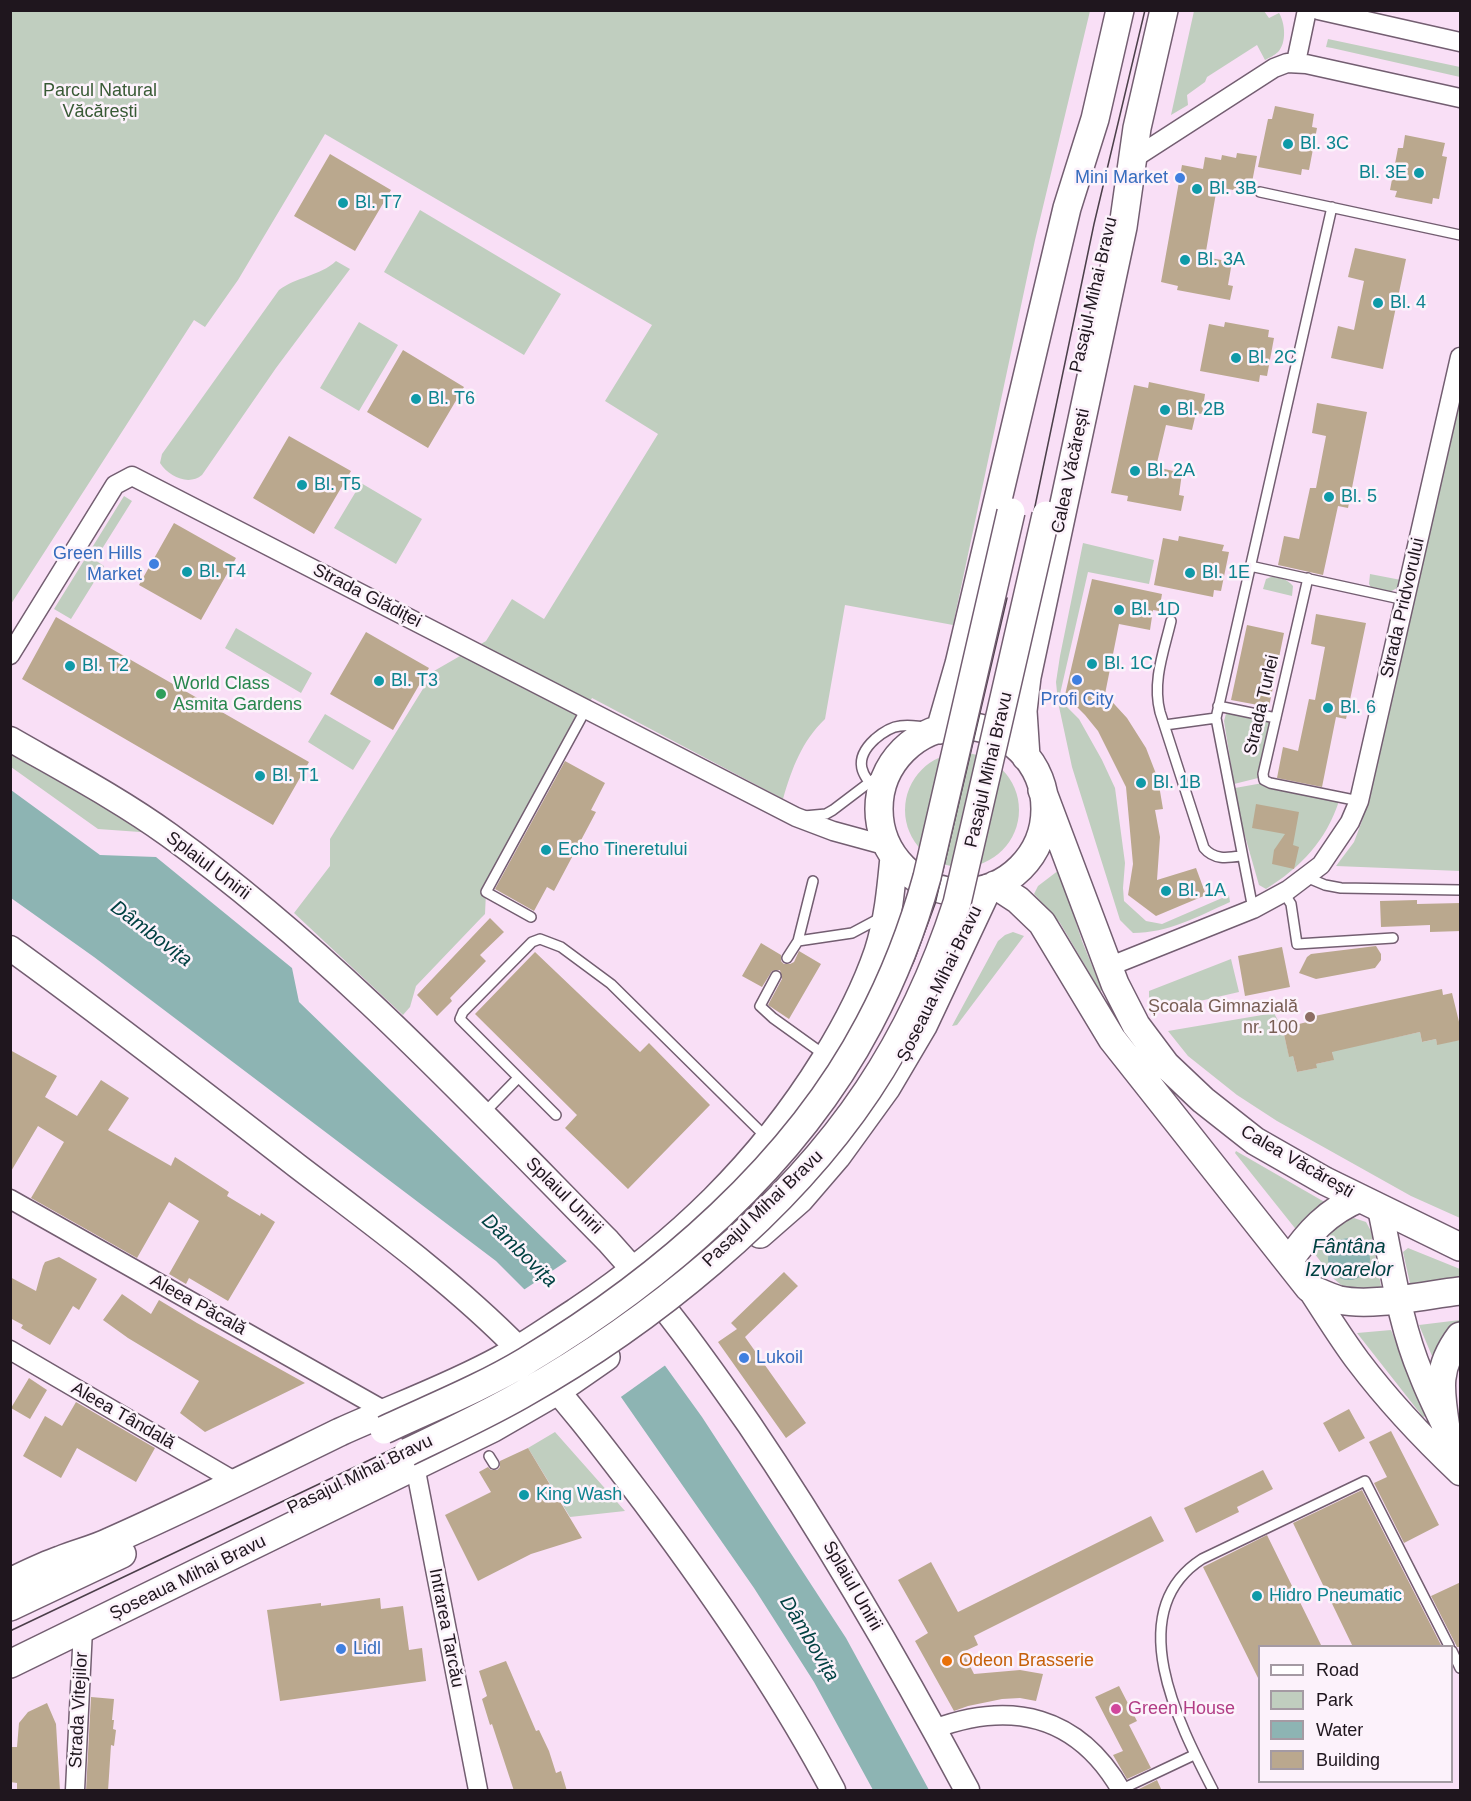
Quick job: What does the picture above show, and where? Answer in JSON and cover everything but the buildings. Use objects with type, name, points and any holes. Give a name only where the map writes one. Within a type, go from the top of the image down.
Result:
[{"type":"main road","points":[[940,730],[962,654],[1067,208],[1095,119],[1120,10]]},
{"type":"main road","name":"Calea Văcărești","points":[[1026,757],[1023,711],[1027,677],[1123,227],[1137,128],[1164,10]]},
{"type":"main road","name":"Pasajul Mihai Bravu","points":[[13,1597],[491,1380],[525,1361],[627,1294],[667,1261],[741,1193],[794,1136],[841,1071],[868,1026],[899,959],[917,909],[1080,211],[1095,119]]},
{"type":"main road","name":"Pasajul Mihai Bravu","points":[[22,1640],[480,1416],[567,1368],[644,1315],[711,1261],[796,1180],[836,1135],[869,1089],[898,1040],[931,971],[957,903],[1031,583],[1110,222],[1137,128]]},
{"type":"main road","points":[[966,727],[988,731],[1002,737],[1026,757],[1036,772],[1042,790],[1045,817],[1036,846],[1018,870],[992,886],[966,892],[939,889],[915,877],[891,852],[882,830],[874,789],[908,747],[940,730],[966,727]]},
{"type":"main road","name":"Splaiul Unirii","points":[[10,739],[168,834],[276,920],[348,984],[608,1240],[668,1312],[723,1387],[813,1520],[838,1560],[967,1791]]},
{"type":"main road","name":"Calea Văcărești","points":[[1042,790],[1108,967],[1136,1025],[1157,1054],[1177,1076],[1226,1120],[1255,1141],[1304,1170],[1370,1204],[1461,1247]]},
{"type":"main road","points":[[13,1597],[60,1560],[110,1542],[385,1411],[463,1379],[542,1335],[635,1271],[727,1188],[796,1105],[827,1057],[849,1019],[878,952],[887,914],[891,852]]},
{"type":"main road","points":[[992,886],[1018,900],[1042,922],[1112,1039],[1289,1261],[1380,1389],[1423,1438],[1461,1473]]},
{"type":"main road","name":"Șoseaua Mihai Bravu","points":[[10,1664],[493,1428],[568,1384],[668,1312],[800,1199],[852,1138],[888,1087],[923,1026],[992,886]]},
{"type":"main road","points":[[10,948],[199,1089],[370,1222],[464,1298],[519,1349],[568,1384],[624,1474],[714,1597],[814,1755],[833,1791]]},
{"type":"main road","points":[[1289,1261],[1318,1224],[1343,1206],[1370,1204],[1420,1374],[1461,1458]]},
{"type":"main road","points":[[1309,1288],[1325,1295],[1353,1302],[1461,1291]]},
{"type":"main road","points":[[1446,1428],[1441,1397],[1442,1372],[1448,1355],[1461,1336]]},
{"type":"street","points":[[1296,62],[1307,10]]},
{"type":"street","points":[[1318,10],[1461,42]]},
{"type":"street","points":[[1133,159],[1274,68],[1287,63],[1296,62],[1461,98]]},
{"type":"street","name":"Strada Pridvorului","points":[[1108,967],[1253,909],[1284,892],[1321,865],[1350,822],[1359,801],[1461,357]]},
{"type":"street","name":"Strada Glădiței","points":[[10,655],[115,485],[132,476],[796,817],[891,852]]},
{"type":"street","name":"Aleea Păcală","points":[[10,1199],[385,1411]]},
{"type":"street","name":"Aleea Tândală","points":[[10,1350],[236,1482]]},
{"type":"street","name":"Intrarea Tarcău","points":[[415,1466],[478,1791]]},
{"type":"street","name":"Strada Vitejilor","points":[[75,1791],[83,1629]]},
{"type":"street","points":[[934,1729],[970,1717],[989,1715],[1038,1720],[1066,1731],[1088,1746],[1107,1767],[1121,1790]]},
{"type":"lane","points":[[1260,192],[1461,234]]},
{"type":"lane","points":[[1253,909],[1216,718],[1332,207]]},
{"type":"lane","points":[[1251,566],[1405,600]]},
{"type":"lane","name":"Strada Turlei","points":[[1308,578],[1263,774],[1264,780],[1269,783],[1359,801]]},
{"type":"lane","points":[[1171,621],[1156,696],[1204,848],[1209,854],[1217,857],[1241,856]]},
{"type":"lane","points":[[1218,706],[1276,718]]},
{"type":"lane","points":[[531,917],[486,892],[586,709]]},
{"type":"lane","points":[[1165,725],[1216,718]]},
{"type":"lane","points":[[796,817],[826,814],[874,789],[861,767],[863,754],[867,747],[885,732],[907,725],[940,730]]},
{"type":"lane","points":[[1306,877],[1325,885],[1341,888],[1461,890]]},
{"type":"lane","points":[[787,958],[798,941],[813,881]]},
{"type":"lane","points":[[1284,892],[1291,904],[1298,944],[1393,938]]},
{"type":"lane","points":[[798,941],[852,933],[887,914]]},
{"type":"lane","points":[[556,1115],[462,1021],[460,1016],[537,939],[546,940],[561,947],[611,984],[768,1140]]},
{"type":"lane","points":[[776,976],[760,1006],[772,1018],[827,1057]]},
{"type":"lane","points":[[483,1115],[518,1078]]},
{"type":"lane","points":[[1213,1791],[1194,1755],[1170,1694],[1162,1660],[1163,1617],[1174,1587],[1184,1573],[1202,1559],[1365,1481],[1448,1645]]},
{"type":"lane","points":[[1453,1653],[1461,1668]]},
{"type":"lane","points":[[1121,1790],[1194,1755]]},
{"type":"green space","name":"Parcul Natural Văcărești","points":[[10,11],[1090,11],[1035,240],[953,625],[845,605],[825,719],[804,746],[783,799],[592,698],[486,892],[485,914],[416,986],[410,1007],[403,1015],[294,913],[330,866],[330,839],[434,671],[486,641],[512,599],[544,619],[658,434],[605,401],[652,325],[325,134],[238,280],[205,327],[194,320],[11,604]]},
{"type":"green space","points":[[1194,11],[1264,11],[1269,18],[1279,13],[1284,27],[1283,43],[1278,52],[1265,60],[1257,45],[1207,77],[1205,82],[1187,95],[1188,105],[1171,115]]},
{"type":"green space","points":[[1328,39],[1460,67],[1460,77],[1326,47]]},
{"type":"green space","points":[[420,210],[561,294],[524,355],[384,272]]},
{"type":"green space","points":[[336,261],[350,269],[276,368],[202,475],[191,480],[174,476],[160,463],[162,454],[279,290],[323,270]]},
{"type":"green space","points":[[359,322],[398,345],[359,411],[320,388]]},
{"type":"green space","points":[[1460,374],[1460,871],[1336,866],[1354,842],[1362,821]]},
{"type":"green space","points":[[361,483],[422,519],[396,564],[334,528]]},
{"type":"green space","points":[[124,496],[132,501],[95,560],[104,566],[71,619],[54,609]]},
{"type":"green space","points":[[1083,543],[1154,560],[1149,584],[1088,572],[1060,694],[1064,704],[1079,719],[1115,788],[1125,863],[1124,901],[1146,921],[1162,924],[1229,895],[1230,902],[1183,923],[1159,930],[1133,933],[1120,920],[1072,767],[1058,702],[1056,682],[1060,656]]},
{"type":"green space","points":[[1370,574],[1401,580],[1399,587],[1388,593],[1372,589],[1369,584]]},
{"type":"green space","points":[[1271,577],[1283,579],[1291,584],[1293,586],[1292,596],[1263,589],[1266,579]]},
{"type":"green space","points":[[236,628],[312,673],[301,693],[225,648]]},
{"type":"green space","points":[[1227,710],[1273,720],[1262,777],[1234,784],[1224,721]]},
{"type":"green space","points":[[325,714],[371,741],[353,770],[308,742]]},
{"type":"green space","points":[[11,739],[168,834],[98,829],[11,767]]},
{"type":"green space","points":[[962,753],[984,757],[1003,769],[1015,788],[1019,810],[1015,832],[1003,851],[984,863],[962,867],[940,863],[921,851],[909,832],[905,810],[909,788],[921,769],[940,757]]},
{"type":"green space","points":[[1263,783],[1339,801],[1327,829],[1311,852],[1290,872],[1266,889],[1259,885],[1243,829],[1235,788]]},
{"type":"green space","points":[[1059,870],[1082,941],[1102,990],[1100,991],[1060,923],[1034,894],[1038,886]]},
{"type":"green space","points":[[1013,932],[1024,936],[957,1025],[952,1026],[998,941]]},
{"type":"green space","points":[[1231,959],[1239,992],[1156,1011],[1149,997],[1149,991]]},
{"type":"green space","points":[[1274,1013],[1283,1030],[1289,1056],[1293,1056],[1297,1072],[1316,1068],[1316,1064],[1333,1060],[1332,1051],[1420,1032],[1422,1042],[1436,1039],[1437,1044],[1460,1040],[1460,1218],[1411,1196],[1277,1121],[1237,1095],[1188,1056],[1168,1031]]},
{"type":"green space","points":[[1236,1151],[1328,1204],[1298,1232],[1235,1153]]},
{"type":"green space","points":[[1354,1218],[1366,1222],[1371,1231],[1382,1292],[1346,1289],[1334,1279],[1311,1249],[1340,1223]],"holes":[[[1340,1240],[1363,1243],[1369,1253],[1369,1265],[1330,1266],[1330,1252]]]},
{"type":"green space","points":[[1408,1248],[1460,1269],[1460,1284],[1411,1288],[1403,1252]]},
{"type":"green space","points":[[1460,1320],[1460,1324],[1432,1356],[1419,1325]]},
{"type":"green space","points":[[1391,1330],[1427,1416],[1423,1417],[1357,1333]]},
{"type":"green space","points":[[555,1432],[625,1511],[570,1517],[528,1448]]},
{"type":"water","name":"Dâmbovița","points":[[11,790],[100,855],[156,857],[292,968],[299,1002],[578,1272],[653,1349],[702,1417],[846,1638],[929,1790],[873,1790],[814,1682],[754,1588],[614,1387],[542,1307],[496,1261],[94,957],[11,898]]},
{"type":"water","name":"Fântâna Izvoarelor","points":[[1349,1238],[1364,1244],[1370,1259],[1364,1274],[1349,1280],[1334,1274],[1328,1259],[1334,1244]]},
{"type":"pier","points":[[570,1259],[655,1347],[667,1364],[618,1399],[522,1291]]},
{"type":"tram line","points":[[10,1631],[462,1416],[515,1390],[564,1360],[677,1278],[736,1226],[786,1176],[837,1115],[879,1052],[924,965],[946,907],[988,731],[1094,224],[1145,10]]},
{"type":"tram line","points":[[842,1092],[898,995],[914,961],[935,904],[1007,598]]},
{"type":"place","name":"Bl. 3C","points":[[1288,144]]},
{"type":"place","name":"Bl. 3E","points":[[1419,173]]},
{"type":"place","name":"Mini Market","points":[[1180,178]]},
{"type":"place","name":"Bl. 3B","points":[[1197,189]]},
{"type":"place","name":"Bl. T7","points":[[343,203]]},
{"type":"place","name":"Bl. 3A","points":[[1185,260]]},
{"type":"place","name":"Bl. 4","points":[[1378,303]]},
{"type":"place","name":"Bl. 2C","points":[[1236,358]]},
{"type":"place","name":"Bl. T6","points":[[416,399]]},
{"type":"place","name":"Bl. 2B","points":[[1165,410]]},
{"type":"place","name":"Bl. 2A","points":[[1135,471]]},
{"type":"place","name":"Bl. T5","points":[[302,485]]},
{"type":"place","name":"Bl. 5","points":[[1329,497]]},
{"type":"place","name":"Green Hills Market","points":[[154,564]]},
{"type":"place","name":"Bl. T4","points":[[187,572]]},
{"type":"place","name":"Bl. 1E","points":[[1190,573]]},
{"type":"place","name":"Bl. 1D","points":[[1119,610]]},
{"type":"place","name":"Bl. 1C","points":[[1092,664]]},
{"type":"place","name":"Bl. T2","points":[[70,666]]},
{"type":"place","name":"Profi City","points":[[1077,680]]},
{"type":"place","name":"Bl. T3","points":[[379,681]]},
{"type":"place","name":"World Class Asmita Gardens","points":[[161,694]]},
{"type":"place","name":"Bl. 6","points":[[1328,708]]},
{"type":"place","name":"Bl. T1","points":[[260,776]]},
{"type":"place","name":"Bl. 1B","points":[[1141,783]]},
{"type":"place","name":"Echo Tineretului","points":[[546,850]]},
{"type":"place","name":"Bl. 1A","points":[[1166,891]]},
{"type":"place","name":"Școala Gimnazială nr. 100","points":[[1310,1017]]},
{"type":"place","name":"Lukoil","points":[[744,1358]]},
{"type":"place","name":"King Wash","points":[[524,1495]]},
{"type":"place","name":"Hidro Pneumatic","points":[[1257,1596]]},
{"type":"place","name":"Lidl","points":[[341,1649]]},
{"type":"place","name":"Odeon Brasserie","points":[[947,1661]]},
{"type":"place","name":"Green House","points":[[1116,1709]]}]
